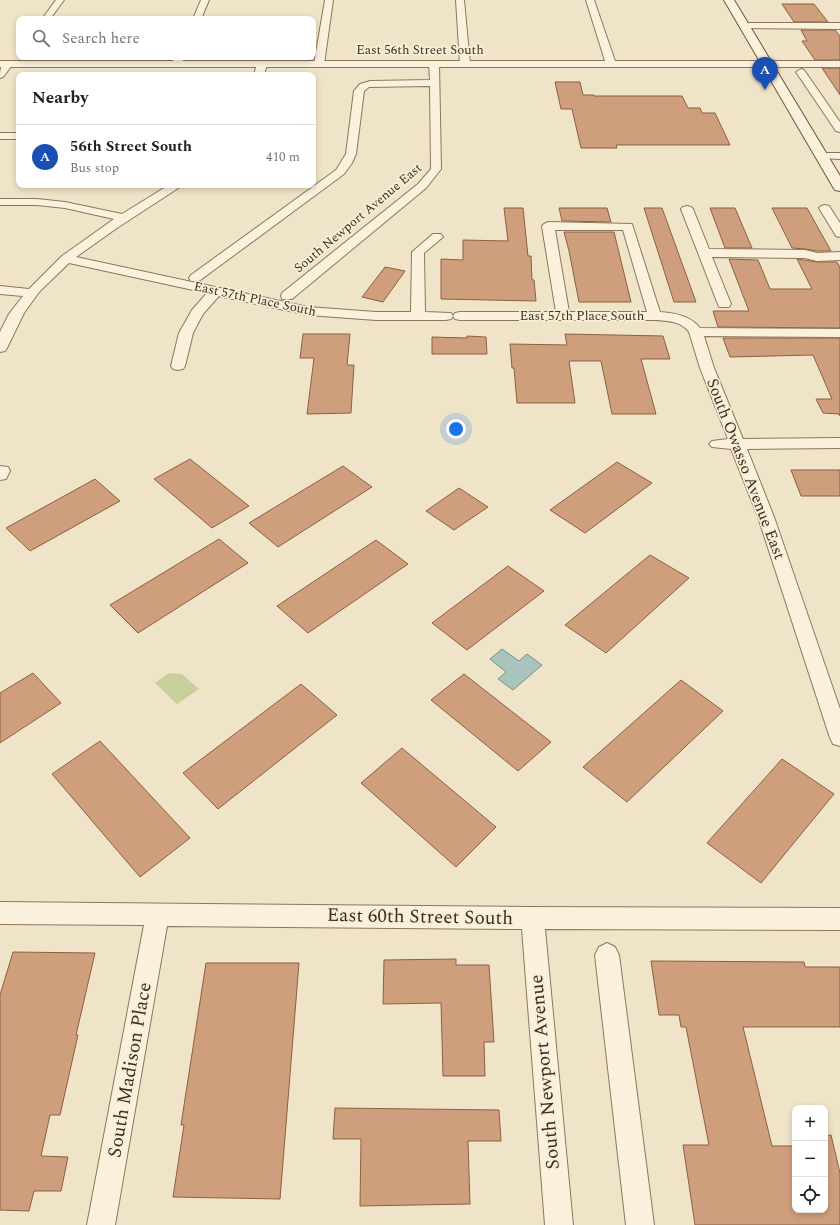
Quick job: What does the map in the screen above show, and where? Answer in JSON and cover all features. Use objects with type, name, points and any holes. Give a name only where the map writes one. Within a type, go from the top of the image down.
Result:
[{"type":"street","points":[[48,16],[60,0]]},
{"type":"street","points":[[197,16],[205,0]]},
{"type":"street","points":[[319,64],[329,0]]},
{"type":"street","points":[[460,0],[465,64]]},
{"type":"street","points":[[590,0],[611,64]]},
{"type":"street","points":[[729,0],[746,26],[840,187]]},
{"type":"street","points":[[746,26],[840,26]]},
{"type":"street","name":"East 56th Street South","points":[[10,62],[179,60],[260,70],[319,64],[840,64]]},
{"type":"street","points":[[0,75],[10,62]]},
{"type":"street","points":[[195,278],[340,172],[347,163],[351,154],[359,91],[365,84],[429,83],[429,64]]},
{"type":"street","points":[[801,72],[840,129]]},
{"type":"street","name":"South Newport Avenue East","points":[[287,296],[431,177],[436,169],[437,160],[429,83]]},
{"type":"street","points":[[0,136],[16,136]]},
{"type":"street","points":[[821,156],[840,156]]},
{"type":"street","points":[[0,348],[18,311],[47,275],[82,245],[171,188]]},
{"type":"street","points":[[0,202],[37,202],[65,205],[124,218]]},
{"type":"street","points":[[825,208],[840,233]]},
{"type":"street","points":[[687,209],[724,304]]},
{"type":"street","points":[[563,316],[548,226],[628,226],[655,316],[671,317],[682,320],[690,325],[696,332],[840,333]]},
{"type":"street","points":[[418,316],[418,252],[437,237]]},
{"type":"street","points":[[805,254],[812,250],[840,250]]},
{"type":"street","points":[[704,254],[805,254],[817,256],[840,256]]},
{"type":"street","name":"East 57th Place South","points":[[66,259],[280,306],[316,312],[376,316],[446,316]]},
{"type":"street","points":[[0,290],[32,293]]},
{"type":"street","points":[[178,366],[186,333],[197,313],[216,291]]},
{"type":"street","name":"East 57th Place South","points":[[460,316],[655,316]]},
{"type":"street","name":"South Owasso Avenue East","points":[[696,332],[707,368],[738,444],[779,553],[840,738]]},
{"type":"street","points":[[717,444],[840,444]]},
{"type":"street","name":"East 60th Street South","points":[[0,913],[840,919]]},
{"type":"street","name":"South Madison Place","points":[[101,1225],[158,914]]},
{"type":"street","name":"South Newport Avenue","points":[[533,918],[559,1225]]},
{"type":"street","points":[[607,955],[640,1225]]},
{"type":"green space","points":[[169,673],[182,674],[199,689],[177,704],[155,683]]},
{"type":"water","points":[[502,649],[519,661],[527,654],[542,665],[513,690],[498,679],[506,672],[490,659]]},
{"type":"building","points":[[782,4],[814,4],[828,22],[794,22]]},
{"type":"building","points":[[801,30],[835,30],[840,36],[840,60],[815,60],[802,41],[807,41]]},
{"type":"building","points":[[822,68],[840,68],[840,95]]},
{"type":"building","points":[[555,82],[580,82],[583,95],[682,96],[688,108],[700,108],[702,113],[715,113],[730,145],[616,145],[617,148],[581,148],[572,109],[561,109]]},
{"type":"building","points":[[504,208],[523,208],[528,256],[531,256],[532,280],[534,280],[536,301],[441,299],[441,259],[463,260],[463,240],[508,241]]},
{"type":"building","points":[[559,208],[607,208],[611,222],[562,221]]},
{"type":"building","points":[[644,208],[662,208],[696,302],[674,302]]},
{"type":"building","points":[[710,208],[735,208],[752,248],[725,248]]},
{"type":"building","points":[[772,208],[807,208],[831,251],[792,248]]},
{"type":"building","points":[[564,232],[614,232],[631,302],[579,302]]},
{"type":"building","points":[[729,259],[758,260],[770,289],[812,289],[797,259],[817,262],[837,262],[840,267],[840,328],[718,327],[713,311],[749,311]]},
{"type":"building","points":[[385,267],[405,271],[383,302],[362,297]]},
{"type":"building","points":[[303,334],[350,334],[347,365],[354,365],[351,413],[307,414],[314,358],[300,358]]},
{"type":"building","points":[[565,334],[663,336],[670,359],[641,359],[656,414],[612,414],[601,361],[569,361],[575,403],[517,403],[510,344],[567,345]]},
{"type":"building","points":[[467,336],[486,337],[487,354],[432,354],[432,337],[467,338]]},
{"type":"building","points":[[723,338],[840,338],[840,416],[839,414],[823,413],[816,399],[832,399],[813,355],[730,357]]},
{"type":"building","points":[[190,459],[249,506],[212,528],[154,479]]},
{"type":"building","points":[[617,462],[652,483],[585,533],[550,510]]},
{"type":"building","points":[[343,466],[372,487],[278,547],[249,523]]},
{"type":"building","points":[[791,470],[840,470],[840,496],[801,496]]},
{"type":"building","points":[[95,479],[120,501],[30,551],[6,528]]},
{"type":"building","points":[[459,488],[488,507],[454,530],[426,511]]},
{"type":"building","points":[[219,539],[248,563],[138,633],[110,605]]},
{"type":"building","points":[[376,540],[408,564],[308,633],[277,606]]},
{"type":"building","points":[[650,555],[689,578],[606,653],[565,625]]},
{"type":"building","points":[[508,566],[544,591],[467,650],[432,623]]},
{"type":"building","points":[[33,673],[61,703],[0,743],[0,693]]},
{"type":"building","points":[[464,674],[551,742],[518,771],[431,700]]},
{"type":"building","points":[[681,680],[723,711],[627,802],[583,767]]},
{"type":"building","points":[[301,684],[337,715],[218,809],[183,773]]},
{"type":"building","points":[[100,741],[190,838],[140,877],[52,774]]},
{"type":"building","points":[[402,748],[496,827],[456,867],[361,783]]},
{"type":"building","points":[[782,759],[834,794],[761,883],[707,843]]},
{"type":"building","points":[[13,952],[95,953],[76,1035],[78,1035],[60,1115],[50,1115],[41,1156],[68,1157],[61,1191],[34,1191],[29,1211],[0,1210],[0,995]]},
{"type":"building","points":[[456,959],[456,965],[489,965],[494,1042],[484,1042],[485,1076],[443,1076],[441,1003],[383,1004],[384,960]]},
{"type":"building","points":[[651,961],[804,962],[805,967],[840,967],[840,1027],[743,1027],[772,1146],[792,1146],[792,1213],[828,1213],[828,1136],[831,1135],[840,1173],[840,1225],[695,1225],[683,1145],[709,1145],[686,1027],[681,1027],[679,1015],[659,1015]]},
{"type":"building","points":[[206,963],[299,963],[280,1199],[173,1197],[184,1125],[181,1125]]},
{"type":"building","points":[[335,1108],[499,1110],[501,1141],[468,1141],[470,1204],[360,1206],[361,1139],[333,1139]]},
{"type":"place","name":"56th Street South","points":[[765,90]]}]
